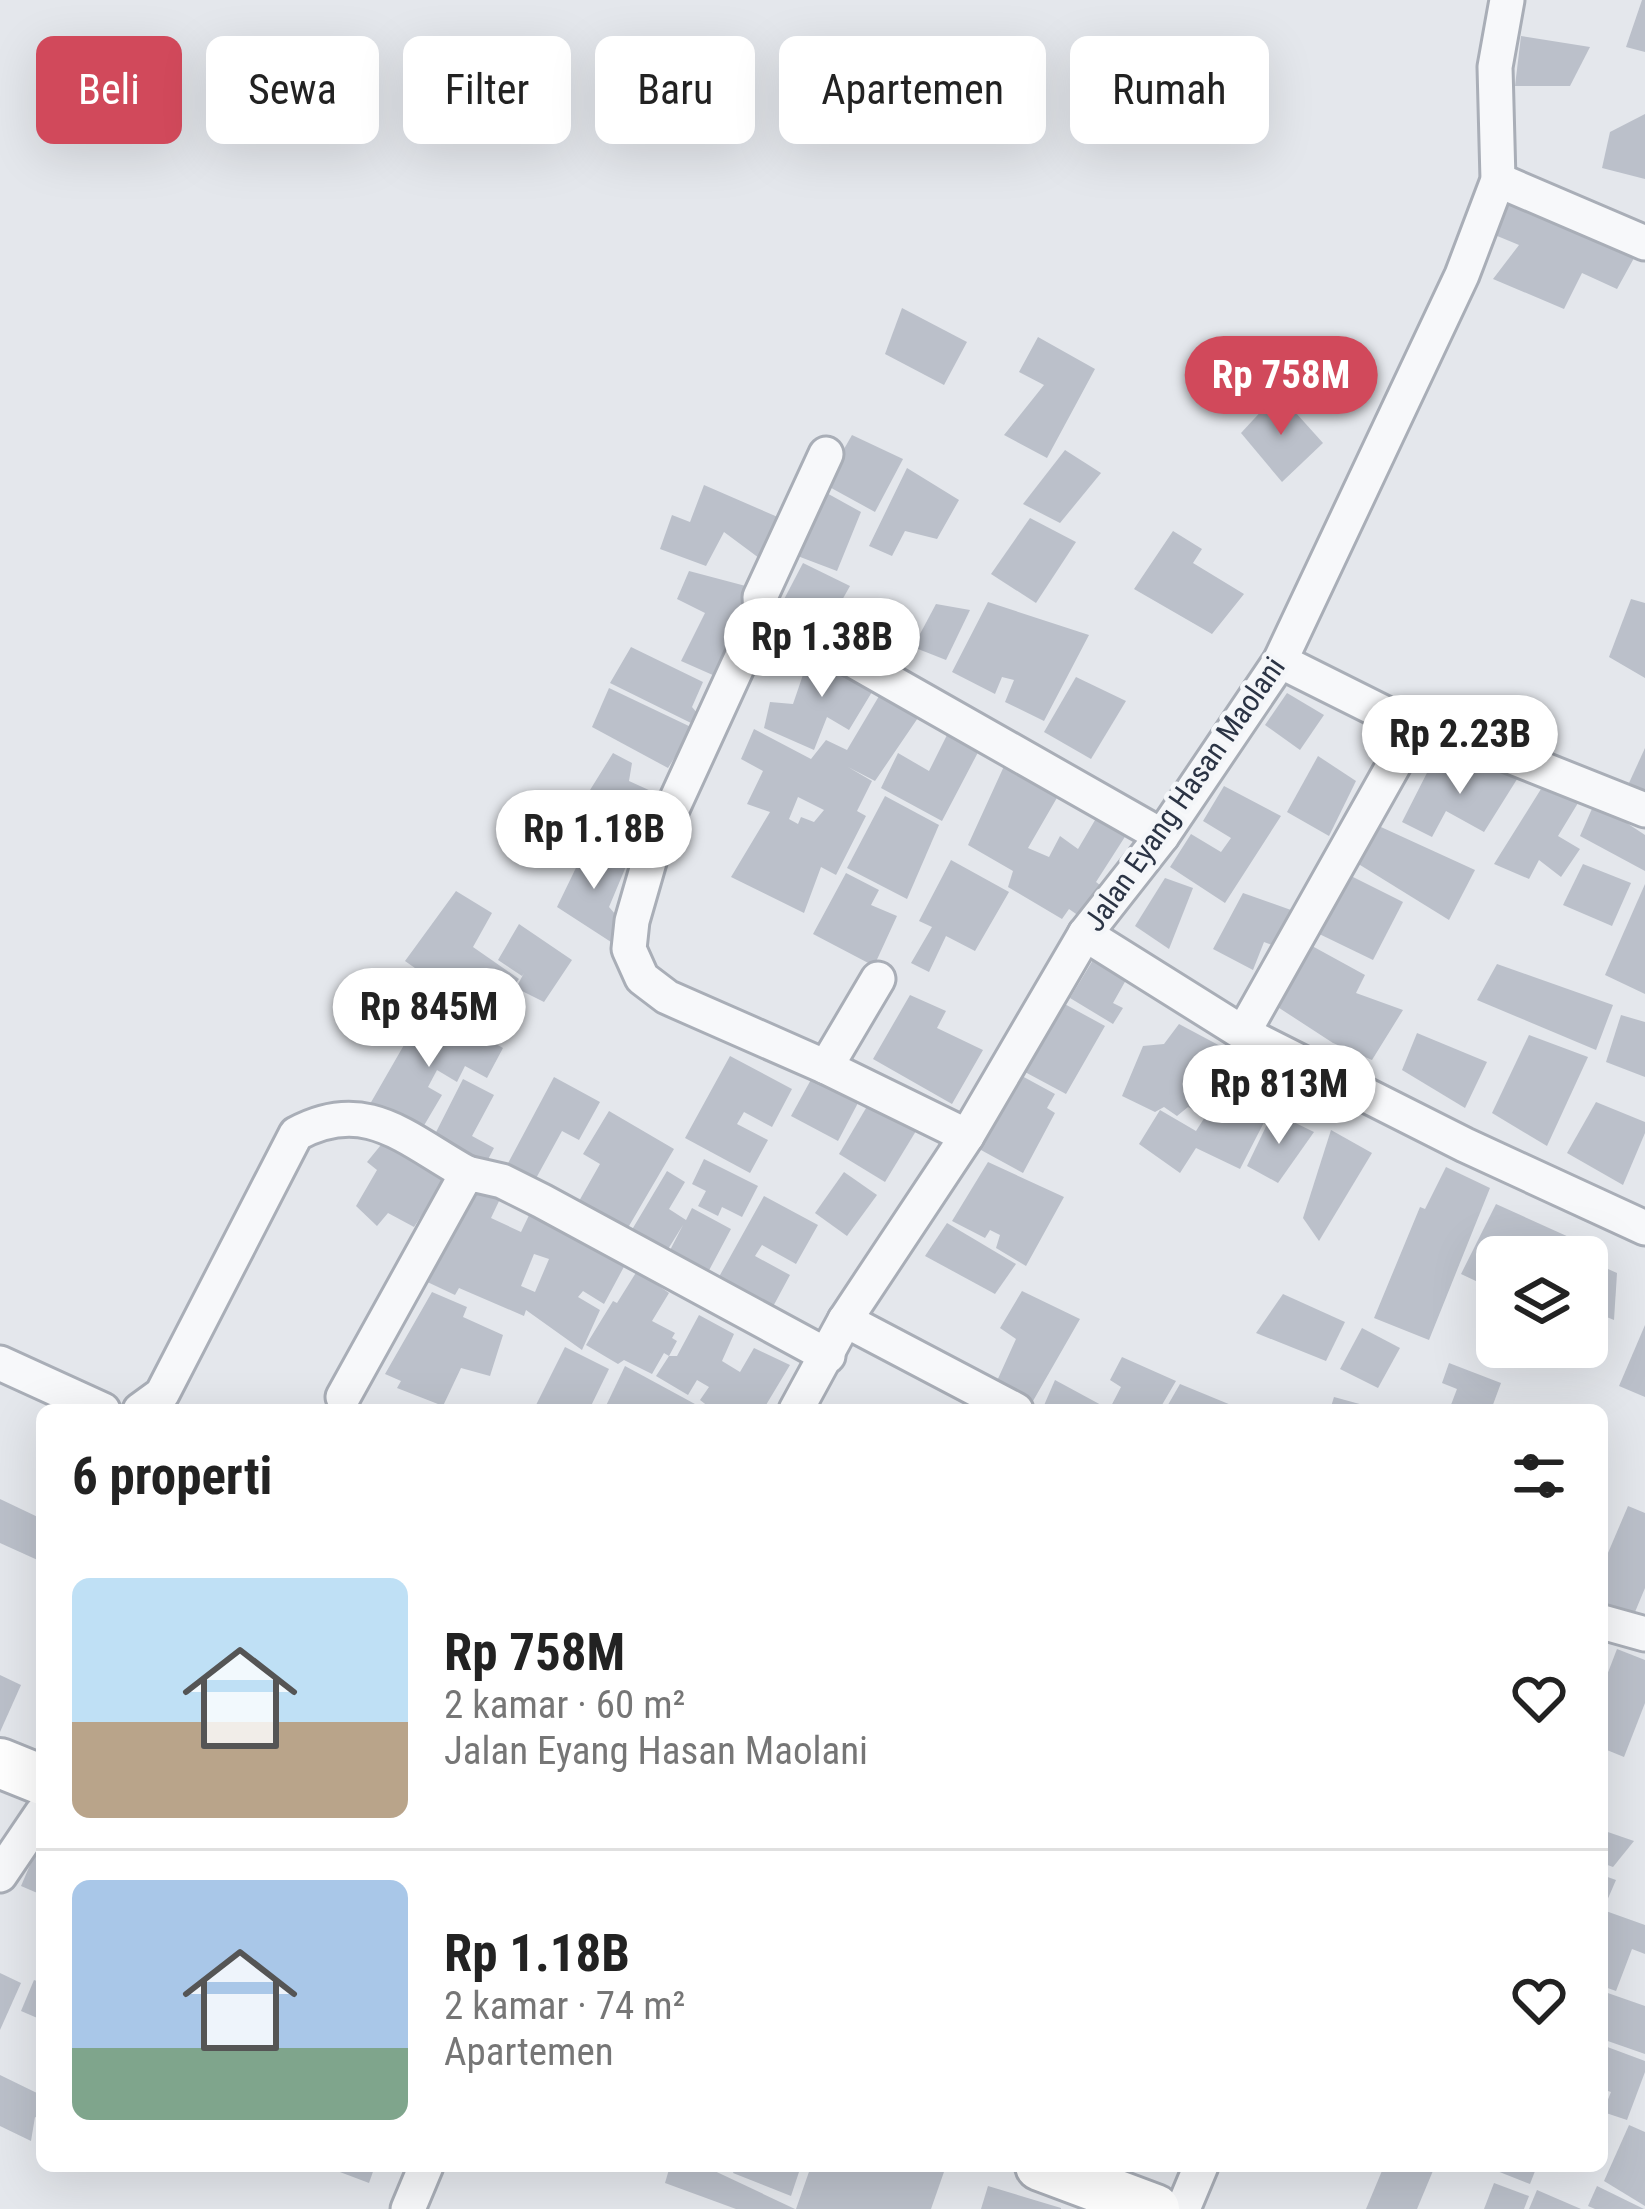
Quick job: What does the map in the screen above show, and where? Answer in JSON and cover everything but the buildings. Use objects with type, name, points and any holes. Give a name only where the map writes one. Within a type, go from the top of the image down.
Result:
[{"type":"main road","points":[[0,1763],[36,1778]]},
{"type":"main road","points":[[1056,2172],[1156,2209]]},
{"type":"street","name":"Jalan Eyang Hasan Maolani","points":[[799,1404],[845,1320],[967,1136],[1085,934],[1162,836],[1280,662],[1462,275],[1498,180],[1495,67],[1507,0]]},
{"type":"street","points":[[1498,180],[1645,243]]},
{"type":"street","points":[[826,454],[760,597],[761,616],[651,855],[629,949],[642,978],[667,997],[967,1136]]},
{"type":"street","points":[[761,616],[854,661],[1162,836]]},
{"type":"street","points":[[1280,662],[1388,715],[1419,720],[1645,810]]},
{"type":"street","points":[[1243,1033],[1419,720]]},
{"type":"street","points":[[1085,934],[1243,1033],[1645,1228]]},
{"type":"street","points":[[826,1067],[878,979]]},
{"type":"street","points":[[148,1404],[162,1394],[296,1134],[319,1121],[365,1117],[467,1173],[502,1181],[542,1201],[827,1356]]},
{"type":"street","points":[[343,1397],[467,1173]]},
{"type":"street","points":[[845,1320],[1005,1404]]},
{"type":"street","points":[[0,1363],[90,1404]]},
{"type":"street","points":[[1608,1624],[1645,1634]]},
{"type":"street","points":[[0,1875],[36,1822]]},
{"type":"street","points":[[408,2209],[423,2172]]},
{"type":"street","points":[[1183,2209],[1198,2172]]}]
